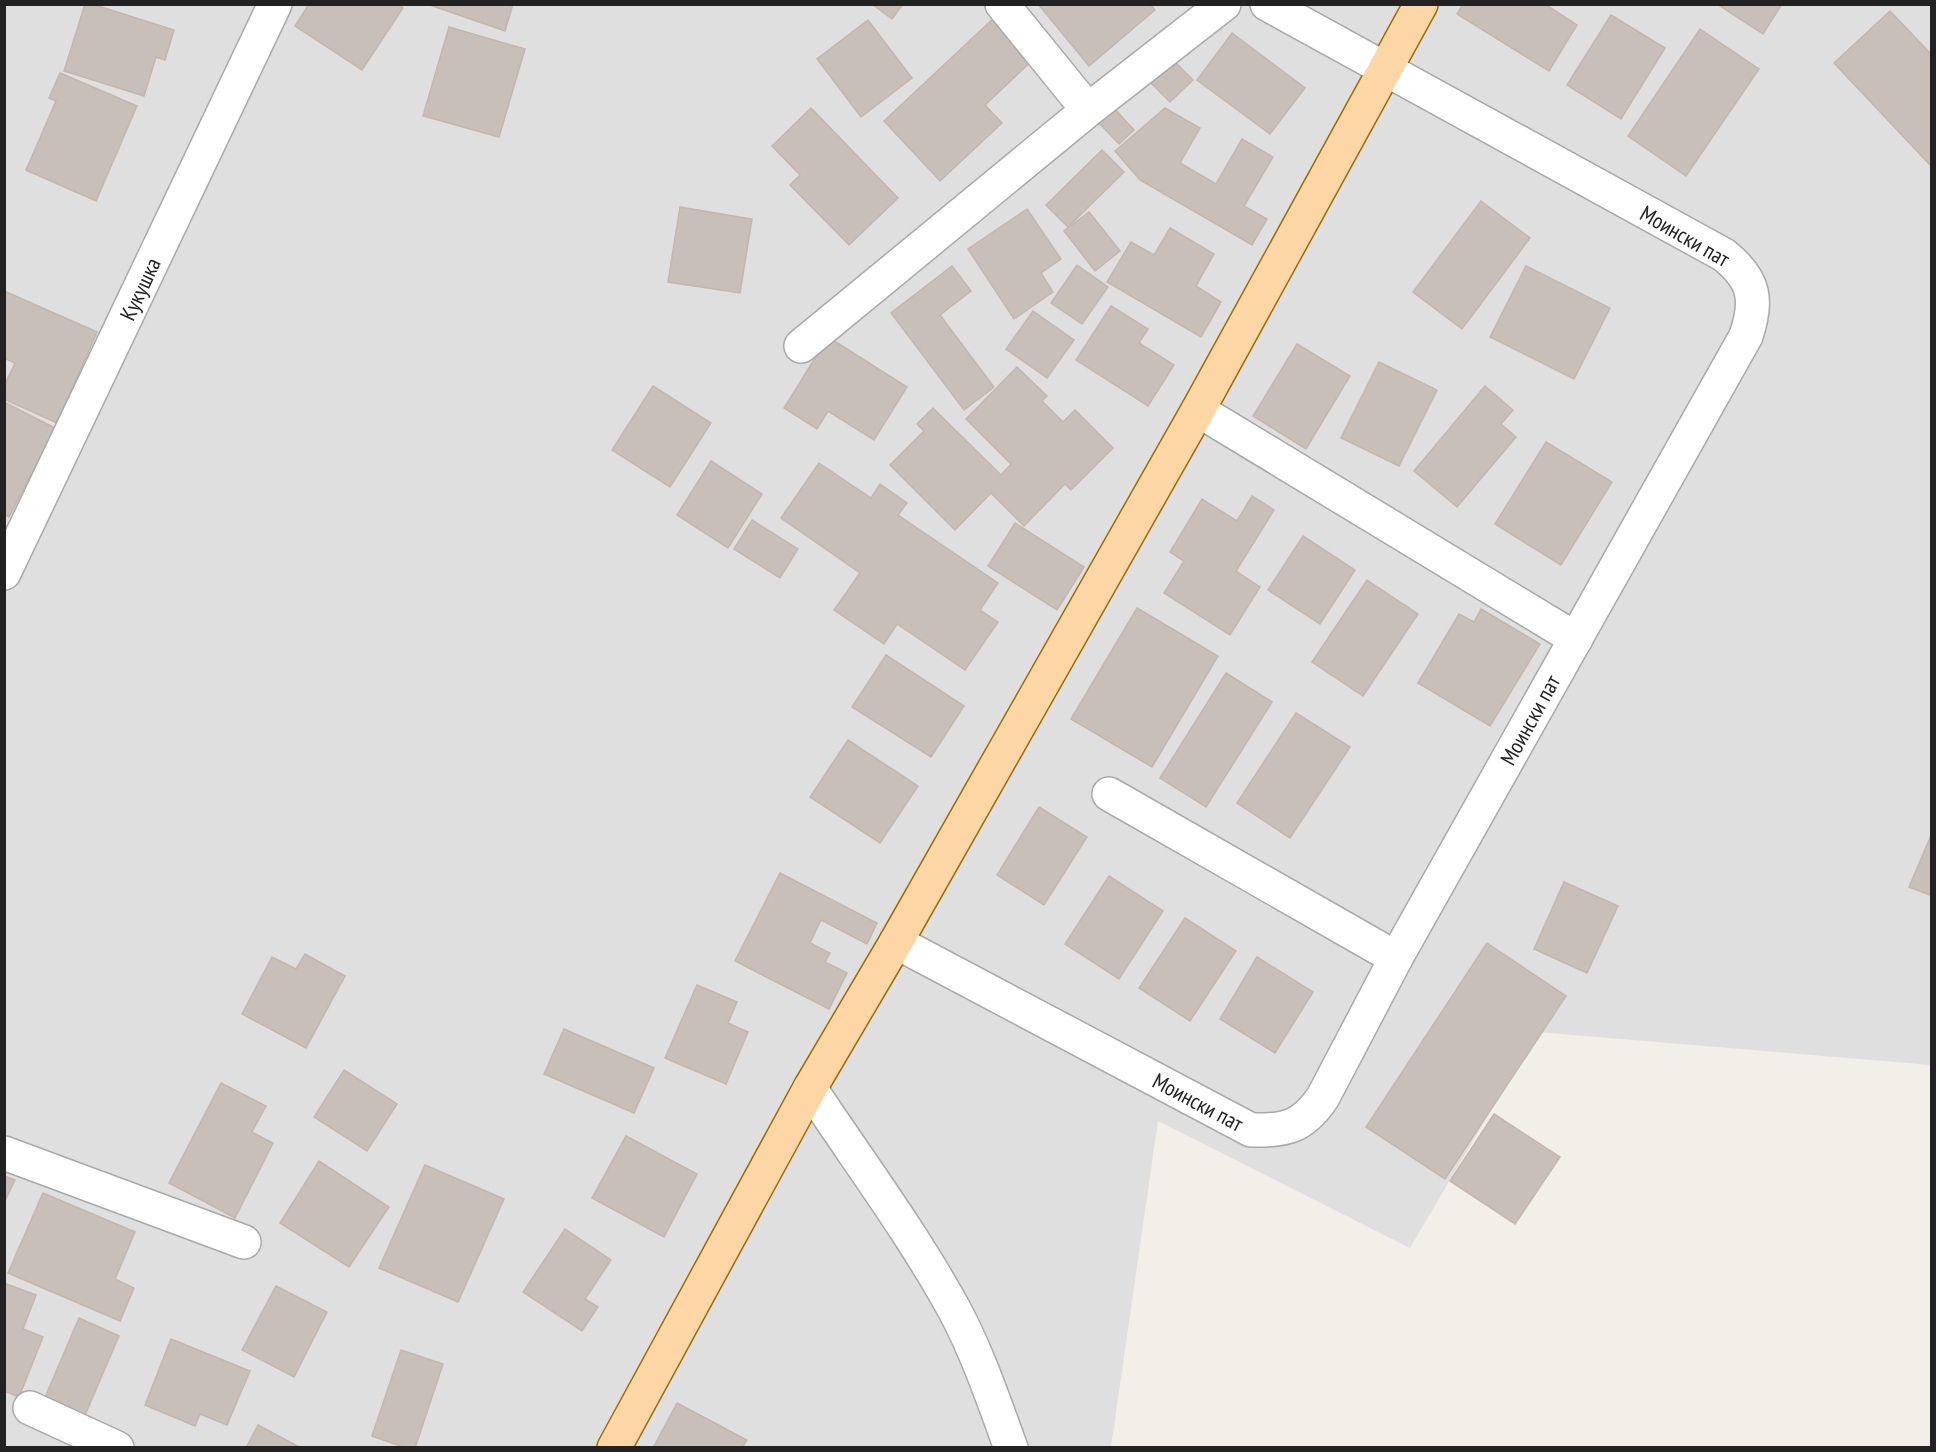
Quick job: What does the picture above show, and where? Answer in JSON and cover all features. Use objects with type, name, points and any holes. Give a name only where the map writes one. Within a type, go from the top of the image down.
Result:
[{"type":"main road","points":[[614,1448],[810,1088],[896,942],[1198,410],[1421,4]]},
{"type":"street","name":"Кукушка","points":[[4,573],[274,4]]},
{"type":"street","points":[[1002,4],[1088,110]]},
{"type":"street","points":[[801,346],[1088,110],[1224,4]]},
{"type":"street","name":"Моински пат","points":[[896,942],[1251,1130],[1287,1129],[1302,1121],[1314,1111],[1323,1097],[1396,958],[1746,336],[1752,319],[1753,302],[1749,283],[1738,267],[1724,255],[1267,4]]},
{"type":"street","points":[[1198,410],[1576,639]]},
{"type":"street","points":[[1109,794],[1396,958]]},
{"type":"street","points":[[810,1088],[930,1268],[956,1313],[986,1380],[1011,1448]]},
{"type":"street","points":[[4,1153],[244,1242]]},
{"type":"street","points":[[30,1408],[117,1448]]},
{"type":"shaded area","points":[[5,5],[1931,5],[1931,1065],[1537,1032],[1410,1248],[1158,1121],[1111,1447],[5,1448]]},
{"type":"building","points":[[85,4],[92,4],[174,30],[165,60],[156,57],[144,96],[64,71]]},
{"type":"building","points":[[309,4],[398,4],[403,8],[362,70],[295,26]]},
{"type":"building","points":[[427,4],[513,4],[505,31]]},
{"type":"building","points":[[872,4],[903,4],[892,19]]},
{"type":"building","points":[[1038,4],[1150,4],[1155,10],[1089,66]]},
{"type":"building","points":[[1463,4],[1545,4],[1577,25],[1549,71],[1457,14]]},
{"type":"building","points":[[1717,4],[1782,4],[1763,34]]},
{"type":"building","points":[[1890,11],[1932,55],[1932,167],[1834,63]]},
{"type":"building","points":[[997,15],[1036,57],[985,105],[1002,123],[940,181],[884,121]]},
{"type":"building","points":[[1611,15],[1665,48],[1621,119],[1567,85]]},
{"type":"building","points":[[868,20],[912,78],[861,117],[817,59]]},
{"type":"building","points":[[449,27],[525,49],[499,137],[423,116]]},
{"type":"building","points":[[1700,29],[1759,69],[1686,176],[1628,136]]},
{"type":"building","points":[[1232,33],[1305,88],[1270,134],[1197,80]]},
{"type":"building","points":[[1169,56],[1193,80],[1170,102],[1146,78]]},
{"type":"building","points":[[60,73],[137,106],[96,201],[26,170],[56,101],[49,98]]},
{"type":"building","points":[[1112,106],[1134,130],[1119,144],[1097,121]]},
{"type":"building","points":[[811,108],[898,198],[849,245],[790,185],[800,175],[772,146]]},
{"type":"building","points":[[1165,108],[1200,128],[1180,163],[1216,184],[1242,139],[1273,157],[1244,206],[1267,219],[1252,245],[1140,180],[1115,151]]},
{"type":"building","points":[[1102,150],[1124,172],[1068,227],[1046,205]]},
{"type":"building","points":[[1481,201],[1530,238],[1462,329],[1413,292]]},
{"type":"building","points":[[680,207],[752,219],[740,293],[668,282]]},
{"type":"building","points":[[1027,209],[1061,259],[1041,273],[1053,292],[1014,319],[968,249]]},
{"type":"building","points":[[1089,212],[1120,251],[1095,271],[1064,231]]},
{"type":"building","points":[[1170,228],[1214,254],[1196,286],[1221,302],[1201,337],[1107,282],[1131,242],[1154,255]]},
{"type":"building","points":[[1077,265],[1108,287],[1082,324],[1051,303]]},
{"type":"building","points":[[952,266],[971,291],[940,315],[994,387],[964,410],[891,313]]},
{"type":"building","points":[[1526,266],[1610,308],[1574,379],[1490,337]]},
{"type":"building","points":[[4,291],[97,332],[57,423],[4,399],[4,386],[15,363],[4,358]]},
{"type":"building","points":[[1111,306],[1148,329],[1139,343],[1174,365],[1148,406],[1076,360]]},
{"type":"building","points":[[1033,311],[1074,340],[1047,378],[1006,349]]},
{"type":"building","points":[[828,337],[907,387],[874,440],[828,411],[817,429],[784,408]]},
{"type":"building","points":[[1297,344],[1350,376],[1306,449],[1253,416]]},
{"type":"building","points":[[1379,362],[1437,390],[1399,466],[1341,438]]},
{"type":"building","points":[[1017,367],[1047,396],[1042,401],[1063,422],[1075,410],[1113,448],[1071,490],[1065,484],[1024,526],[991,493],[955,530],[890,465],[924,431],[917,424],[933,408],[1001,475],[1011,464],[966,419]]},
{"type":"building","points":[[653,386],[711,423],[670,487],[612,450]]},
{"type":"building","points":[[1485,386],[1513,410],[1501,424],[1516,437],[1457,507],[1414,471]]},
{"type":"building","points":[[4,402],[55,428],[9,517],[4,514]]},
{"type":"building","points":[[1546,442],[1612,482],[1561,565],[1495,524]]},
{"type":"building","points":[[711,461],[762,494],[728,548],[677,515]]},
{"type":"building","points":[[819,463],[871,498],[880,484],[907,503],[898,515],[998,583],[980,610],[998,622],[965,670],[897,624],[884,644],[834,610],[860,573],[781,518]]},
{"type":"building","points":[[1252,496],[1274,510],[1236,571],[1260,587],[1230,635],[1164,593],[1184,561],[1170,552],[1202,499],[1237,521]]},
{"type":"building","points":[[752,520],[798,549],[780,578],[734,549]]},
{"type":"building","points":[[1015,523],[1084,567],[1057,610],[988,566]]},
{"type":"building","points":[[1303,536],[1355,570],[1320,624],[1268,590]]},
{"type":"building","points":[[1367,580],[1418,614],[1363,696],[1312,662]]},
{"type":"building","points":[[1137,608],[1218,656],[1152,767],[1071,719]]},
{"type":"building","points":[[1481,609],[1540,644],[1490,726],[1418,683],[1459,614],[1474,622]]},
{"type":"building","points":[[886,655],[964,706],[931,757],[852,707]]},
{"type":"building","points":[[1226,673],[1272,702],[1206,807],[1160,778]]},
{"type":"building","points":[[1296,713],[1350,747],[1290,838],[1237,803]]},
{"type":"building","points":[[848,740],[918,786],[880,843],[810,797]]},
{"type":"building","points":[[1039,807],[1087,837],[1044,905],[997,875]]},
{"type":"building","points":[[1932,833],[1932,896],[1909,887]]},
{"type":"building","points":[[780,873],[877,923],[867,944],[821,920],[810,943],[830,953],[825,962],[847,973],[829,1009],[735,961]]},
{"type":"building","points":[[1109,876],[1163,911],[1119,979],[1065,944]]},
{"type":"building","points":[[1564,882],[1618,906],[1587,973],[1534,949]]},
{"type":"building","points":[[1185,918],[1236,951],[1190,1021],[1139,988]]},
{"type":"building","points":[[1487,943],[1566,996],[1445,1179],[1366,1127]]},
{"type":"building","points":[[305,954],[345,976],[306,1048],[242,1014],[272,957],[296,969]]},
{"type":"building","points":[[1257,957],[1313,992],[1275,1053],[1220,1019]]},
{"type":"building","points":[[697,985],[737,1002],[728,1023],[748,1032],[726,1084],[665,1058]]},
{"type":"building","points":[[564,1029],[654,1068],[634,1113],[544,1074]]},
{"type":"building","points":[[344,1070],[397,1104],[367,1151],[314,1117]]},
{"type":"building","points":[[221,1083],[266,1106],[252,1132],[273,1143],[235,1218],[169,1183]]},
{"type":"building","points":[[1494,1114],[1560,1157],[1515,1224],[1450,1181]]},
{"type":"building","points":[[626,1136],[697,1174],[664,1237],[592,1198]]},
{"type":"building","points":[[319,1161],[389,1207],[349,1267],[280,1223]]},
{"type":"building","points":[[425,1165],[504,1199],[458,1302],[379,1268]]},
{"type":"building","points":[[4,1176],[15,1180],[4,1203]]},
{"type":"building","points":[[43,1193],[135,1232],[115,1279],[134,1288],[120,1321],[8,1273]]},
{"type":"building","points":[[565,1229],[611,1260],[585,1299],[598,1307],[582,1331],[523,1292]]},
{"type":"building","points":[[4,1283],[36,1295],[23,1329],[43,1337],[19,1397],[4,1391]]},
{"type":"building","points":[[276,1286],[327,1312],[294,1377],[242,1350]]},
{"type":"building","points":[[79,1318],[119,1336],[83,1420],[43,1402]]},
{"type":"building","points":[[171,1339],[250,1371],[227,1425],[200,1414],[195,1426],[145,1405]]},
{"type":"building","points":[[401,1350],[443,1364],[415,1448],[406,1448],[372,1436]]},
{"type":"building","points":[[677,1403],[747,1440],[742,1448],[653,1448]]},
{"type":"building","points":[[258,1425],[301,1448],[246,1448]]}]
